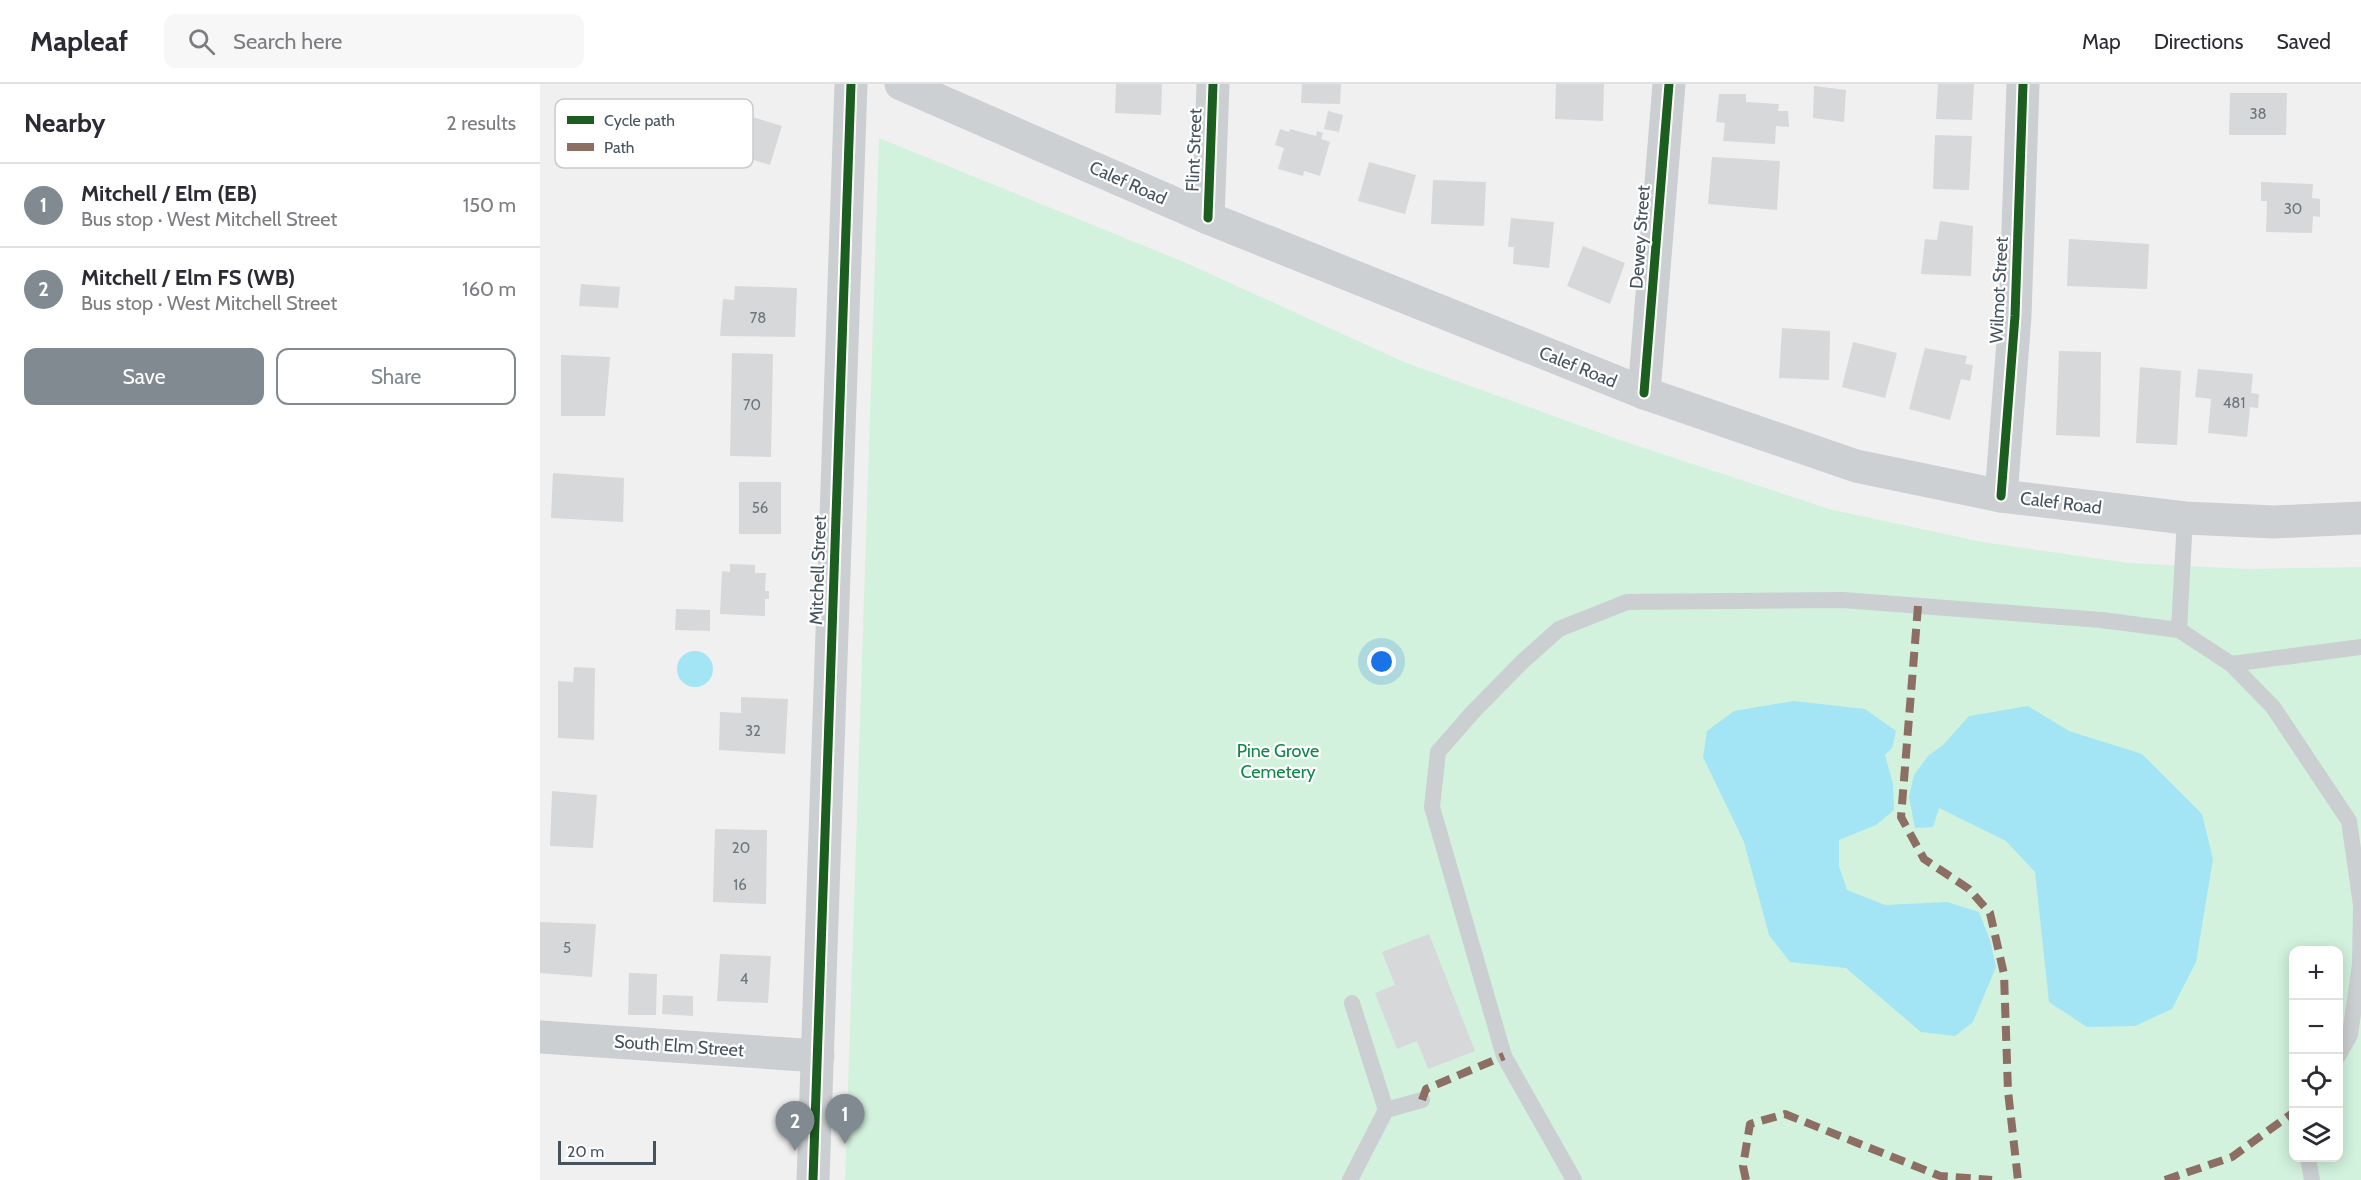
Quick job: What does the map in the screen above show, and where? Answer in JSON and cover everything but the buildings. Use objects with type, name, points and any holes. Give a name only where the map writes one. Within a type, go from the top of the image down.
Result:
[{"type":"main road","name":"Calef Road","points":[[901,84],[1208,218],[1644,393],[1856,466],[2001,496],[2185,518],[2274,522],[2361,518]]},
{"type":"street","name":"Mitchell Street","points":[[813,1180],[851,84]]},
{"type":"street","name":"Flint Street","points":[[1208,218],[1213,84]]},
{"type":"street","name":"Dewey Street","points":[[1644,393],[1669,84]]},
{"type":"street","name":"Wilmot Street","points":[[2001,496],[2015,316],[2023,84]]},
{"type":"street","name":"South Elm Street","points":[[540,1037],[818,1056]]},
{"type":"lane","points":[[2179,630],[2185,518]]},
{"type":"lane","points":[[1574,1180],[1504,1056],[1432,807],[1438,752],[1472,712],[1559,629],[1627,602],[1843,600],[2101,620],[2179,630],[2231,664],[2273,707],[2355,821],[2361,906],[2361,965],[2350,1035],[2339,1054]]},
{"type":"lane","points":[[2231,664],[2361,647]]},
{"type":"lane","points":[[1350,1180],[1386,1110],[1353,1003]]},
{"type":"lane","points":[[1386,1110],[1422,1100]]},
{"type":"lane","points":[[2309,1162],[2312,1180]]},
{"type":"green space","name":"Pine Grove Cemetery","points":[[879,138],[1184,262],[1404,362],[1620,440],[1829,509],[1982,542],[2128,563],[2248,569],[2361,567],[2361,1180],[845,1180]]},
{"type":"water","points":[[695,651],[708,656],[713,669],[708,682],[695,687],[682,682],[677,669],[682,656]]},
{"type":"water","points":[[1794,701],[1865,709],[1896,731],[1892,748],[1885,755],[1893,784],[1894,810],[1876,825],[1839,840],[1839,866],[1847,890],[1885,905],[1947,902],[1979,912],[1990,940],[1996,967],[1973,1022],[1955,1036],[1921,1032],[1846,968],[1790,962],[1769,935],[1744,842],[1703,757],[1707,731],[1734,711]]},
{"type":"water","points":[[2028,706],[2069,731],[2142,754],[2202,814],[2213,859],[2196,962],[2172,1009],[2135,1026],[2087,1027],[2049,1002],[2035,872],[2006,841],[1939,808],[1933,827],[1915,828],[1909,797],[1914,775],[1928,756],[1943,745],[1969,716]]},
{"type":"marked path","points":[[1918,606],[1901,817],[1924,859],[1969,889],[1990,913],[2004,974],[2008,1091],[2018,1180]]},
{"type":"marked path","points":[[1422,1100],[1426,1089],[1504,1056]]},
{"type":"marked path","points":[[1746,1180],[1743,1166],[1750,1124],[1785,1114],[1940,1176],[1992,1180]]},
{"type":"marked path","points":[[2165,1180],[2232,1157],[2289,1116]]},
{"type":"cycle path","points":[[813,1180],[851,84]]},
{"type":"cycle path","points":[[1208,218],[1213,84]]},
{"type":"cycle path","points":[[1644,393],[1669,84]]},
{"type":"cycle path","points":[[2001,496],[2015,316],[2023,84]]},
{"type":"place","name":"Mitchell / Elm (EB)","points":[[845,1144]]},
{"type":"place","name":"Mitchell / Elm FS (WB)","points":[[795,1151]]}]
